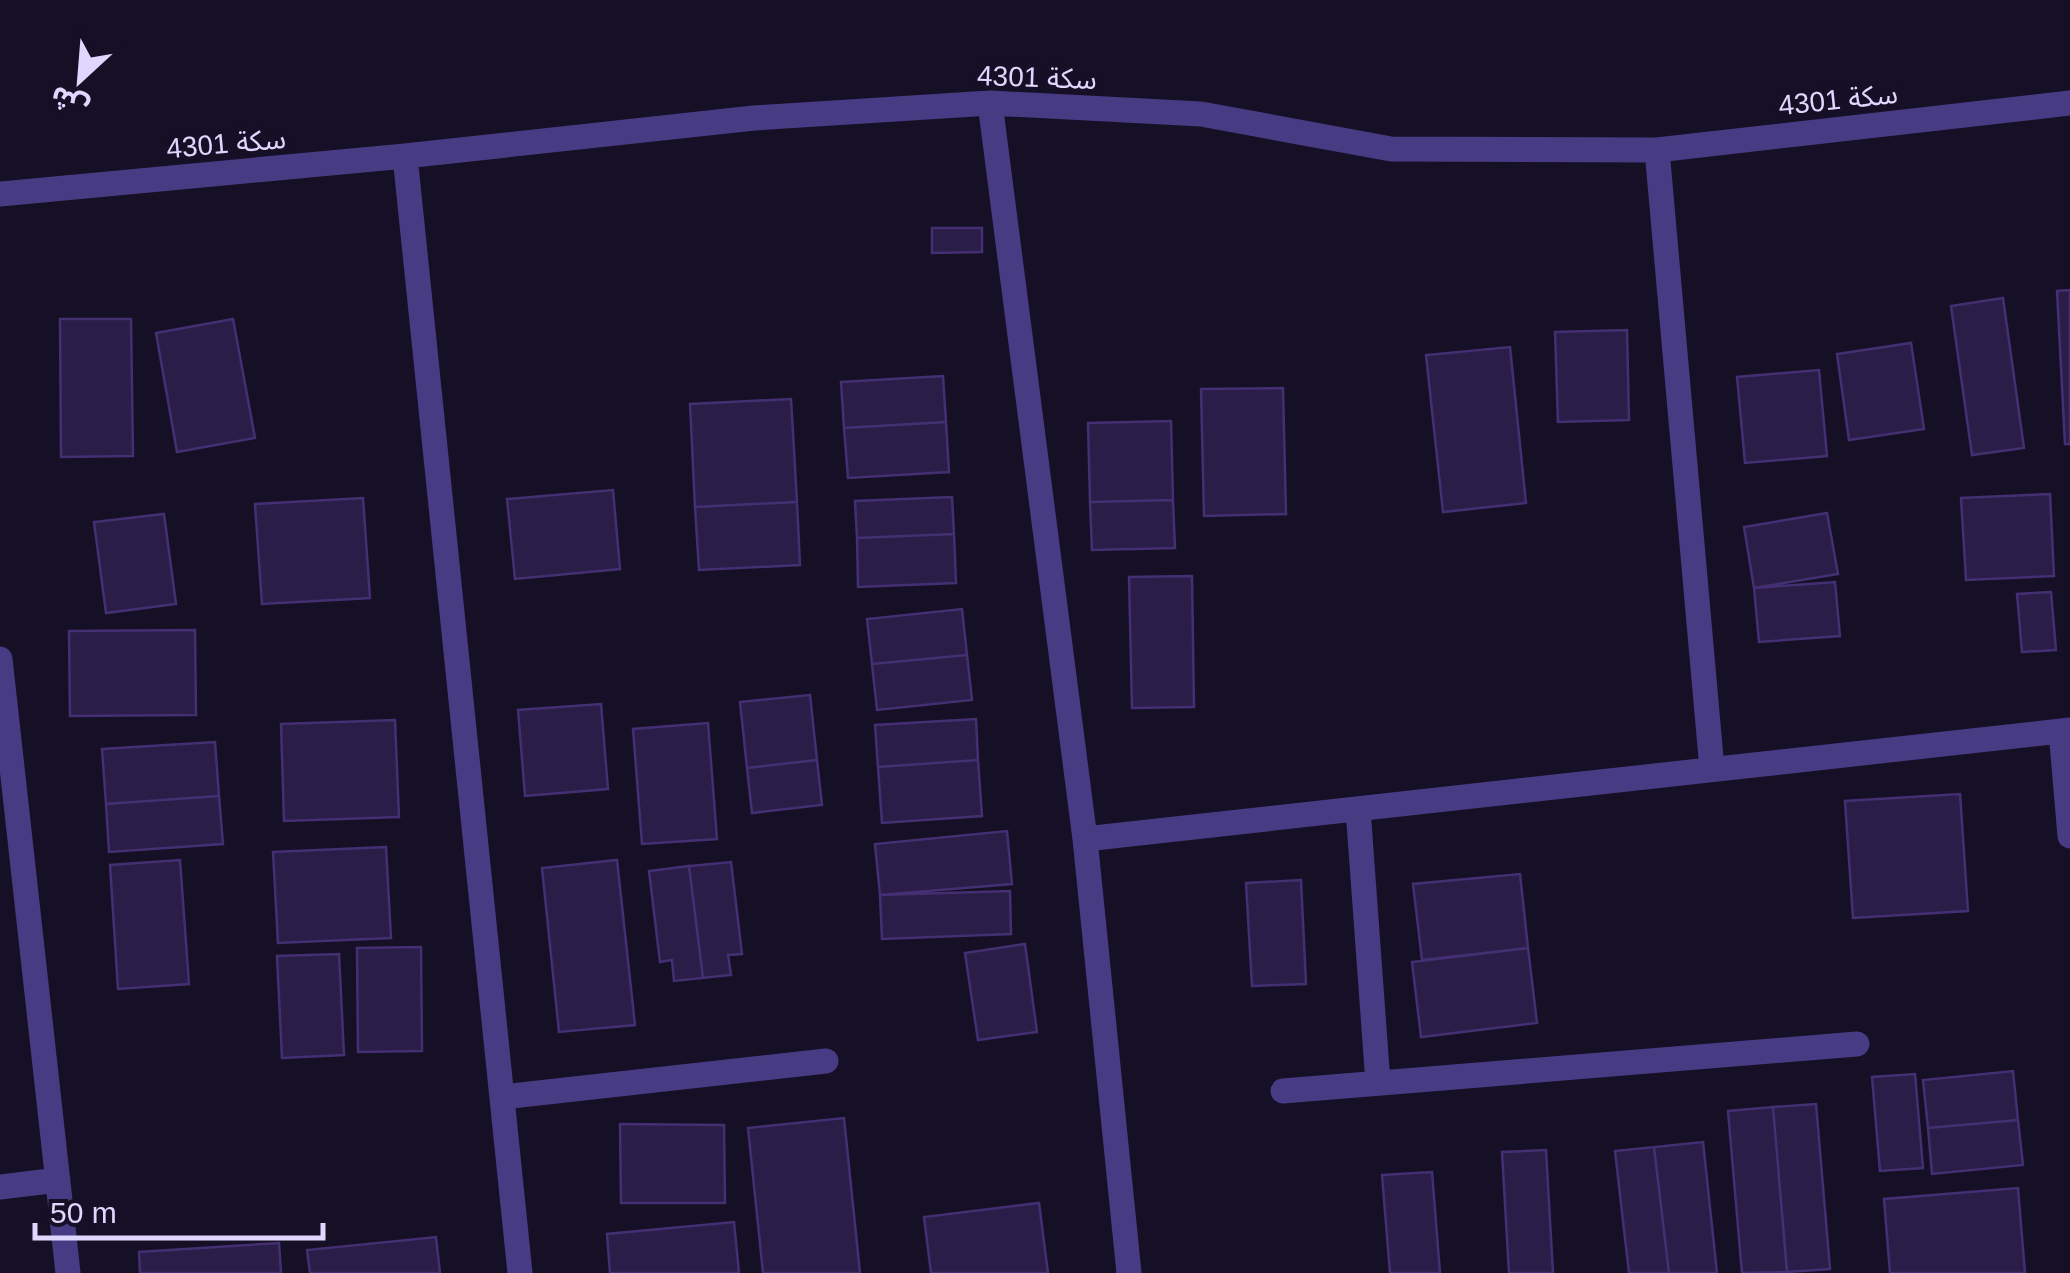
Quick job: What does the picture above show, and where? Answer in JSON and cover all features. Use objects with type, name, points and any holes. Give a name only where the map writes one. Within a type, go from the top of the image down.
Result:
[{"type":"street","name":"سكة 4301","points":[[0,194],[754,118],[990,103],[1201,114],[1391,149],[1657,150],[2070,103]]},
{"type":"street","points":[[990,103],[1084,839],[1129,1273]]},
{"type":"street","points":[[1657,150],[1712,769]]},
{"type":"street","points":[[405,156],[520,1273]]},
{"type":"street","points":[[0,659],[5,737],[68,1273]]},
{"type":"street","points":[[1084,839],[2065,730],[2070,836]]},
{"type":"street","points":[[1358,809],[1378,1083]]},
{"type":"street","points":[[1283,1091],[1857,1044]]},
{"type":"street","points":[[504,1096],[826,1061]]},
{"type":"street","points":[[0,1187],[58,1180]]},
{"type":"building","points":[[932,228],[982,228],[982,252],[932,253]]},
{"type":"building","points":[[2070,290],[2070,444],[2065,444],[2057,291]]},
{"type":"building","points":[[2003,298],[2024,448],[1972,455],[1951,306]]},
{"type":"building","points":[[60,319],[131,319],[133,456],[61,457]]},
{"type":"building","points":[[233,319],[255,438],[177,452],[156,333]]},
{"type":"building","points":[[1627,330],[1629,420],[1558,422],[1555,332]]},
{"type":"building","points":[[1911,343],[1924,429],[1849,440],[1837,354]]},
{"type":"building","points":[[1510,347],[1526,503],[1443,512],[1426,355]]},
{"type":"building","points":[[1819,370],[1827,456],[1745,463],[1737,377]]},
{"type":"building","points":[[943,376],[946,422],[844,428],[841,382]]},
{"type":"building","points":[[1283,388],[1286,514],[1204,516],[1201,389]]},
{"type":"building","points":[[791,399],[797,502],[695,507],[690,404]]},
{"type":"building","points":[[1171,421],[1173,500],[1090,502],[1088,423]]},
{"type":"building","points":[[946,422],[949,472],[848,478],[844,428]]},
{"type":"building","points":[[613,490],[620,569],[515,579],[507,499]]},
{"type":"building","points":[[2050,494],[2054,576],[1966,580],[1961,498]]},
{"type":"building","points":[[952,497],[954,534],[857,538],[855,501]]},
{"type":"building","points":[[363,498],[370,598],[262,604],[255,504]]},
{"type":"building","points":[[1173,500],[1175,548],[1092,550],[1090,502]]},
{"type":"building","points":[[797,502],[800,565],[699,570],[695,507]]},
{"type":"building","points":[[1827,513],[1838,574],[1754,588],[1744,527]]},
{"type":"building","points":[[164,514],[176,604],[106,613],[94,522]]},
{"type":"building","points":[[954,534],[956,583],[858,587],[857,538]]},
{"type":"building","points":[[1192,576],[1194,707],[1132,708],[1129,577]]},
{"type":"building","points":[[1835,582],[1840,636],[1759,642],[1754,588]]},
{"type":"building","points":[[2051,592],[2056,650],[2022,652],[2017,594]]},
{"type":"building","points":[[962,609],[967,655],[872,664],[867,619]]},
{"type":"building","points":[[195,630],[196,715],[70,716],[69,631]]},
{"type":"building","points":[[967,655],[972,700],[877,710],[872,664]]},
{"type":"building","points":[[810,695],[817,760],[747,768],[740,702]]},
{"type":"building","points":[[601,704],[608,789],[525,796],[518,710]]},
{"type":"building","points":[[976,719],[978,760],[878,767],[875,725]]},
{"type":"building","points":[[395,720],[399,817],[284,821],[281,724]]},
{"type":"building","points":[[708,723],[717,839],[642,844],[633,729]]},
{"type":"building","points":[[215,742],[219,796],[106,804],[102,749]]},
{"type":"building","points":[[817,760],[822,805],[752,813],[747,768]]},
{"type":"building","points":[[978,760],[982,816],[882,823],[878,767]]},
{"type":"building","points":[[1960,794],[1968,911],[1853,918],[1845,801]]},
{"type":"building","points":[[219,796],[223,844],[109,852],[106,804]]},
{"type":"building","points":[[1007,831],[1012,884],[880,895],[875,844]]},
{"type":"building","points":[[386,847],[391,938],[278,943],[273,852]]},
{"type":"building","points":[[180,860],[189,984],[118,989],[110,865]]},
{"type":"building","points":[[617,860],[635,1025],[559,1032],[542,868]]},
{"type":"building","points":[[731,862],[742,954],[728,955],[731,975],[703,978],[689,866]]},
{"type":"building","points":[[689,866],[703,978],[674,981],[672,960],[660,962],[649,871]]},
{"type":"building","points":[[1520,874],[1528,948],[1422,960],[1413,884]]},
{"type":"building","points":[[1301,880],[1306,984],[1252,986],[1246,883]]},
{"type":"building","points":[[1010,891],[1011,934],[882,939],[880,895]]},
{"type":"building","points":[[1025,944],[1037,1032],[978,1040],[965,953]]},
{"type":"building","points":[[421,947],[422,1051],[358,1052],[357,948]]},
{"type":"building","points":[[1528,948],[1537,1023],[1421,1037],[1412,962]]},
{"type":"building","points":[[339,954],[344,1055],[282,1058],[277,956]]},
{"type":"building","points":[[2013,1071],[2018,1120],[1928,1128],[1923,1080]]},
{"type":"building","points":[[1915,1074],[1923,1168],[1880,1171],[1872,1077]]},
{"type":"building","points":[[1816,1104],[1830,1269],[1787,1272],[1773,1107]]},
{"type":"building","points":[[1773,1107],[1787,1272],[1742,1273],[1728,1111]]},
{"type":"building","points":[[844,1118],[860,1273],[763,1273],[748,1128]]},
{"type":"building","points":[[2018,1120],[2023,1165],[1932,1174],[1928,1128]]},
{"type":"building","points":[[620,1124],[724,1125],[725,1203],[621,1203]]},
{"type":"building","points":[[1703,1142],[1717,1273],[1669,1273],[1654,1147]]},
{"type":"building","points":[[1654,1147],[1669,1273],[1629,1273],[1615,1151]]},
{"type":"building","points":[[1546,1150],[1553,1273],[1509,1273],[1502,1152]]},
{"type":"building","points":[[1432,1172],[1440,1273],[1390,1273],[1382,1175]]},
{"type":"building","points":[[2018,1188],[2025,1273],[1890,1273],[1884,1199]]},
{"type":"building","points":[[1039,1203],[1048,1273],[931,1273],[924,1217]]},
{"type":"building","points":[[734,1222],[739,1273],[610,1273],[607,1234]]},
{"type":"building","points":[[436,1237],[440,1273],[310,1273],[307,1250]]},
{"type":"building","points":[[279,1243],[281,1273],[140,1273],[139,1252]]}]
